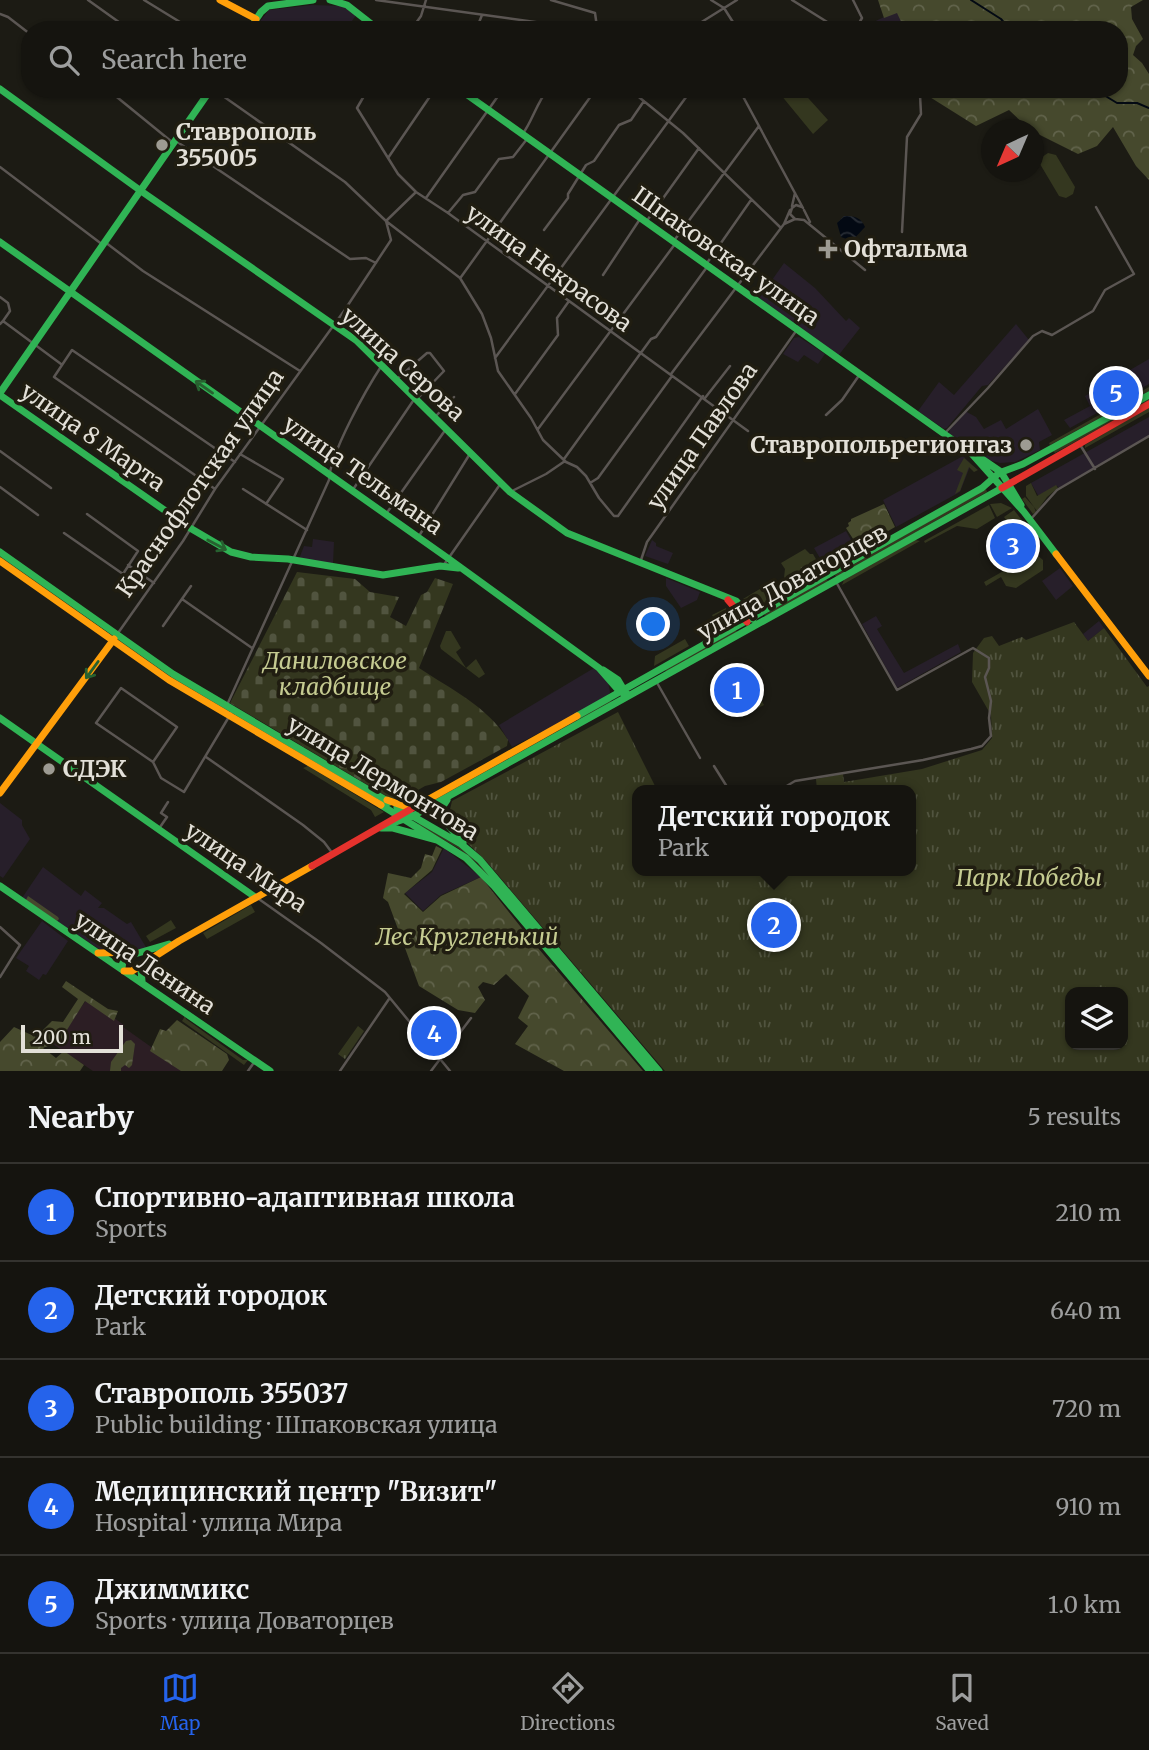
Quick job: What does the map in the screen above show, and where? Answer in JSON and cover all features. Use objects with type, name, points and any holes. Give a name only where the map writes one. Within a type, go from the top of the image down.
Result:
[{"type":"main road","points":[[220,0],[256,19],[264,9],[279,2],[313,0]]},
{"type":"main road","points":[[330,0],[349,3],[369,21]]},
{"type":"main road","name":"улица Серова","points":[[0,89],[357,341],[528,507],[567,533],[756,611],[765,611]]},
{"type":"main road","points":[[0,394],[206,98]]},
{"type":"main road","name":"Шпаковская улица","points":[[471,98],[971,453],[1024,512],[1149,677]]},
{"type":"main road","name":"улица Тельмана","points":[[0,242],[449,558],[599,668],[625,683],[634,684]]},
{"type":"main road","name":"улица 8 Марта","points":[[0,394],[215,545],[239,555],[389,575],[443,566]]},
{"type":"main road","points":[[1003,471],[1023,464],[1149,395]]},
{"type":"main road","points":[[1079,443],[1149,404]]},
{"type":"main road","name":"улица Доваторцев","points":[[413,816],[623,694],[634,684],[662,673],[753,626],[1079,443]]},
{"type":"main road","name":"Шпаковская улица","points":[[971,453],[1003,471],[1024,512]]},
{"type":"main road","name":"улица Доваторцев","points":[[148,955],[132,971],[124,971],[121,964],[125,958],[148,955],[179,941],[608,698],[656,681],[662,673],[732,629],[973,493],[1003,471]]},
{"type":"main road","name":"улица Лермонтова","points":[[0,552],[115,638]]},
{"type":"main road","name":"улица Лермонтова","points":[[0,561],[115,638],[384,803],[467,858],[659,1071]]},
{"type":"main road","points":[[443,566],[455,567],[480,582]]},
{"type":"main road","points":[[728,599],[736,616],[732,629]]},
{"type":"main road","name":"улица Серова","points":[[728,599],[753,626]]},
{"type":"main road","name":"Краснофлотская улица","points":[[0,793],[115,638]]},
{"type":"main road","points":[[608,698],[610,675]]},
{"type":"main road","name":"улица Тельмана","points":[[610,675],[623,694]]},
{"type":"main road","name":"улица Мира","points":[[0,718],[256,897]]},
{"type":"main road","points":[[452,795],[442,807],[443,821],[480,860]]},
{"type":"main road","points":[[383,826],[388,814],[384,803],[404,806],[422,803]]},
{"type":"main road","points":[[419,827],[413,816],[422,803]]},
{"type":"main road","name":"улица Лермонтова","points":[[403,815],[413,816],[461,844],[480,860],[650,1071]]},
{"type":"main road","name":"улица Лермонтова","points":[[383,826],[444,842]]},
{"type":"main road","name":"улица Ленина","points":[[0,886],[270,1071]]},
{"type":"main road","name":"улица Доваторцев","points":[[96,953],[148,955]]},
{"type":"main road","points":[[145,984],[141,979],[141,970],[148,955]]},
{"type":"street","points":[[88,0],[117,21]]},
{"type":"street","points":[[144,0],[178,21]]},
{"type":"street","points":[[376,0],[528,21]]},
{"type":"street","points":[[416,21],[426,0]]},
{"type":"street","points":[[551,0],[595,13],[596,21]]},
{"type":"street","points":[[711,0],[724,8],[732,21]]},
{"type":"street","points":[[703,21],[737,0]]},
{"type":"street","points":[[792,0],[826,21]]},
{"type":"street","points":[[853,0],[862,18],[860,21]]},
{"type":"street","points":[[0,14],[21,27]]},
{"type":"street","points":[[480,21],[482,15]]},
{"type":"street","points":[[119,98],[175,142],[350,259],[366,258],[376,264]]},
{"type":"street","points":[[225,98],[345,182],[386,221],[460,278],[482,314],[498,371],[543,440],[564,460],[578,467],[599,498],[617,517],[704,397],[730,366]]},
{"type":"street","name":"улица Некрасова","points":[[363,98],[357,108],[398,174],[416,192],[748,431]]},
{"type":"street","points":[[387,158],[429,98]]},
{"type":"street","points":[[426,199],[497,98]]},
{"type":"street","points":[[448,214],[463,195],[475,192],[499,159],[513,157],[525,137],[541,98]]},
{"type":"street","points":[[460,278],[589,98]]},
{"type":"street","points":[[640,98],[699,148],[751,200],[782,226]]},
{"type":"street","points":[[495,358],[686,98]]},
{"type":"street","points":[[744,98],[811,225]]},
{"type":"street","points":[[902,232],[907,137],[921,114],[920,98]]},
{"type":"street","points":[[544,230],[568,198],[586,165],[594,161],[619,125],[631,120],[644,101]]},
{"type":"street","points":[[538,429],[759,126]]},
{"type":"street","points":[[603,275],[699,148]]},
{"type":"street","points":[[0,167],[143,271],[301,372]]},
{"type":"street","points":[[386,221],[416,192]]},
{"type":"street","points":[[590,483],[598,478],[782,226],[791,209],[795,193]]},
{"type":"street","points":[[510,492],[546,474],[564,460],[651,339],[656,337],[751,200]]},
{"type":"street","points":[[791,209],[797,205],[804,209]]},
{"type":"street","points":[[945,433],[1033,336],[1042,331],[1052,335],[1093,311],[1105,290],[1134,274],[1096,206]]},
{"type":"street","points":[[791,209],[791,216],[795,219]]},
{"type":"street","points":[[800,219],[804,209]]},
{"type":"street","points":[[782,226],[800,219],[865,270]]},
{"type":"street","name":"Краснофлотская улица","points":[[115,638],[215,489],[376,264],[391,240],[386,221]]},
{"type":"street","points":[[0,297],[8,303],[10,311],[1,322],[62,365]]},
{"type":"street","points":[[515,394],[558,335],[557,318],[569,301]]},
{"type":"street","name":"улица Павлова","points":[[640,563],[647,542],[797,330]]},
{"type":"street","points":[[215,489],[54,377],[72,350],[235,462]]},
{"type":"street","points":[[352,491],[415,398],[444,371],[427,353],[397,379]]},
{"type":"street","points":[[153,762],[177,727],[121,688],[96,723],[153,762],[161,778],[184,792],[230,711],[252,648],[307,530],[339,447],[369,385],[382,365]]},
{"type":"street","points":[[826,415],[842,400],[860,374]]},
{"type":"street","points":[[435,418],[454,397]]},
{"type":"street","points":[[386,514],[446,429]]},
{"type":"street","points":[[1030,520],[1052,495],[1149,436]]},
{"type":"street","points":[[1079,443],[1095,469]]},
{"type":"street","points":[[0,451],[51,488]]},
{"type":"street","points":[[418,537],[471,453]]},
{"type":"street","points":[[240,454],[283,479],[266,504]]},
{"type":"street","points":[[443,566],[501,483]]},
{"type":"street","points":[[0,487],[38,515]]},
{"type":"street","points":[[243,489],[307,530]]},
{"type":"street","points":[[64,533],[123,574],[138,551],[87,514]]},
{"type":"street","points":[[128,565],[154,583]]},
{"type":"street","points":[[788,785],[795,781],[923,760],[982,746],[991,736],[991,701],[985,677],[989,658],[973,648],[897,690],[835,580]]},
{"type":"street","points":[[163,626],[191,586]]},
{"type":"street","points":[[182,599],[252,648]]},
{"type":"street","points":[[656,681],[700,758]]},
{"type":"street","points":[[206,757],[303,825],[324,842],[333,854]]},
{"type":"street","points":[[714,766],[726,785]]},
{"type":"street","points":[[158,830],[167,817],[161,813],[168,802]]},
{"type":"street","name":"улица Мира","points":[[256,897],[352,965],[390,998],[450,1071]]},
{"type":"street","points":[[0,926],[20,945],[0,977]]},
{"type":"street","points":[[340,1071],[390,998]]},
{"type":"street","points":[[431,1071],[471,1018]]},
{"type":"street","points":[[248,1071],[255,1061]]},
{"type":"shaded area","points":[[312,5],[343,6],[356,15],[352,21],[260,21],[269,10]]},
{"type":"shaded area","points":[[903,8],[910,21],[876,21]]},
{"type":"shaded area","points":[[784,263],[815,288],[846,321],[849,318],[860,328],[838,356],[758,300]]},
{"type":"shaded area","points":[[1016,324],[1029,340],[988,385],[982,386],[947,428],[944,429],[918,411],[939,382],[954,395]]},
{"type":"shaded area","points":[[799,337],[825,354],[818,364],[804,355],[798,362],[783,354],[794,338]]},
{"type":"shaded area","points":[[1149,359],[1149,384],[1070,428],[1064,420],[1090,406],[1085,396]]},
{"type":"shaded area","points":[[1038,409],[1052,435],[1039,442],[1040,450],[1015,462],[1000,463],[988,460],[949,434],[965,411],[976,417],[984,429],[1001,420],[1006,429]]},
{"type":"shaded area","points":[[1149,417],[1149,435],[1039,497],[1031,483]]},
{"type":"shaded area","points":[[963,456],[971,464],[960,492],[896,527],[883,500]]},
{"type":"shaded area","points":[[846,531],[858,552],[827,570],[814,548]]},
{"type":"shaded area","points":[[313,539],[334,542],[333,564],[299,559],[304,546],[312,547]]},
{"type":"shaded area","points":[[652,540],[656,546],[673,553],[668,564],[645,556]]},
{"type":"shaded area","points":[[1060,568],[1073,586],[1056,600],[1042,581]]},
{"type":"shaded area","points":[[666,578],[700,592],[697,600],[681,608],[666,586]]},
{"type":"shaded area","points":[[876,616],[882,626],[877,629],[904,673],[958,644],[961,652],[897,688],[862,624]]},
{"type":"shaded area","points":[[1099,621],[1104,628],[1088,641],[1083,634]]},
{"type":"shaded area","points":[[594,668],[602,673],[608,682],[610,692],[606,699],[547,732],[541,732],[512,747],[499,725]]},
{"type":"shaded area","points":[[0,803],[22,820],[30,839],[3,878],[0,876]]},
{"type":"shaded area","points":[[444,848],[481,877],[441,895],[423,911],[405,893],[432,872]]},
{"type":"shaded area","points":[[43,867],[81,896],[85,890],[102,903],[98,908],[104,908],[127,924],[131,922],[147,949],[102,951],[22,898]]},
{"type":"shaded area","points":[[42,921],[68,941],[46,975],[43,974],[39,980],[26,971],[29,966],[16,958]]},
{"type":"shaded area","points":[[87,999],[185,1071],[93,1071],[44,1038],[63,1033]]},
{"type":"green space","points":[[878,0],[1143,0],[1131,7],[1132,19],[1143,39],[1136,46],[1133,55],[1149,74],[1149,180],[1136,166],[1113,127],[1097,146],[1078,154],[1044,137],[1044,119],[1018,119],[1009,110],[990,119],[981,119],[981,124],[976,126],[931,98],[1128,98],[1128,21],[901,21],[897,13],[884,18]]},
{"type":"green space","points":[[783,98],[808,98],[828,120],[813,134]]},
{"type":"green space","points":[[1048,153],[1056,155],[1075,187],[1073,194],[1066,198],[1059,196],[1044,171],[1044,156]]},
{"type":"green space","points":[[1149,387],[1149,391],[1050,445],[1049,443]]},
{"type":"green space","points":[[1149,398],[1149,401],[1055,453],[1053,451]]},
{"type":"green space","points":[[1149,407],[1149,412],[1085,448],[1085,445]]},
{"type":"green space","points":[[964,458],[978,470],[974,472],[969,467],[960,491],[955,494],[963,473],[957,470]]},
{"type":"green space","points":[[1031,483],[1037,496],[1056,485],[1058,488],[1037,511],[1026,496],[1026,486]]},
{"type":"green space","points":[[986,489],[987,492],[836,577],[835,575]]},
{"type":"green space","points":[[1025,497],[1036,512],[1033,514],[1022,499]]},
{"type":"green space","points":[[1001,503],[1012,508],[997,517],[990,504]]},
{"type":"green space","points":[[884,504],[895,527],[859,548],[846,528],[848,523],[851,519]]},
{"type":"green space","points":[[989,505],[995,518],[977,529],[957,526],[925,543],[924,541]]},
{"type":"green space","points":[[1014,510],[1037,540],[1022,544],[1004,517]]},
{"type":"green space","points":[[915,540],[920,541],[842,585],[844,580]]},
{"type":"green space","points":[[805,549],[813,554],[822,570],[820,574],[792,590],[784,578],[785,569],[781,563]]},
{"type":"green space","points":[[0,555],[111,635],[110,637],[0,558]]},
{"type":"green space","points":[[1037,555],[1043,560],[1043,570],[1016,588],[1006,586],[1001,577],[986,586],[984,582],[1030,556]]},
{"type":"green space","name":"Даниловское кладбище","points":[[297,572],[355,579],[370,592],[399,597],[390,617],[406,626],[421,595],[427,592],[435,578],[453,584],[419,668],[479,708],[500,728],[508,740],[507,746],[441,782],[425,786],[399,801],[230,703]]},
{"type":"green space","points":[[826,579],[828,581],[764,615]]},
{"type":"green space","points":[[768,584],[767,605],[786,596],[764,608],[765,606],[743,599]]},
{"type":"green space","points":[[726,608],[729,622],[719,628],[712,615]]},
{"type":"green space","name":"Парк Победы","points":[[1074,622],[1088,641],[1104,628],[1147,687],[1149,686],[1149,1071],[665,1071],[487,862],[451,827],[448,818],[452,801],[618,712],[654,785],[632,785],[632,876],[916,876],[916,785],[817,785],[816,779],[843,774],[844,782],[922,769],[982,750],[992,738],[991,715],[972,682],[973,653],[984,638],[992,636],[999,646],[1022,637],[1026,640]]},
{"type":"green space","points":[[736,630],[737,632],[667,672],[665,670]]},
{"type":"green space","points":[[446,631],[451,631],[461,648],[456,652],[466,668],[476,659],[485,674],[479,678],[441,649]]},
{"type":"green space","points":[[685,639],[689,646],[654,666],[655,656]]},
{"type":"green space","points":[[119,640],[229,710],[228,712],[117,642]]},
{"type":"green space","points":[[757,692],[764,705],[754,710],[752,707],[748,709],[744,702]]},
{"type":"green space","points":[[610,700],[612,702],[421,807]]},
{"type":"green space","points":[[235,714],[391,805],[390,807],[234,716]]},
{"type":"green space","points":[[308,766],[384,812],[375,817],[371,810],[303,768]]},
{"type":"green space","points":[[419,823],[459,847],[478,862],[613,1021],[477,863],[458,848],[418,825]]},
{"type":"green space","name":"Лес Кругленький","points":[[436,846],[442,849],[432,870],[404,894],[423,912],[441,896],[481,877],[643,1071],[564,1071],[515,1044],[528,1026],[518,1018],[529,996],[506,974],[494,985],[483,982],[478,987],[485,1000],[475,1013],[458,1010],[419,986],[388,902],[383,898],[388,873],[411,878],[421,868],[425,854],[432,856]]},
{"type":"green space","points":[[28,896],[59,919],[57,921],[26,900]]},
{"type":"green space","points":[[251,905],[255,912],[207,939],[203,933]]},
{"type":"green space","points":[[171,920],[176,928],[150,942],[146,936]]},
{"type":"green space","points":[[66,981],[108,1009],[118,1011],[114,1021],[85,1001],[60,1041],[43,1048],[56,1058],[64,1051],[84,1065],[80,1071],[0,1071],[0,1042],[14,1027],[36,1037],[52,1021],[63,1022],[78,999],[62,987]]},
{"type":"green space","points":[[185,1016],[243,1060],[248,1060],[244,1065],[182,1021]]},
{"type":"green space","points":[[177,1020],[227,1054],[229,1060],[222,1071],[181,1071],[150,1051],[160,1029],[166,1031]]},
{"type":"green space","points":[[358,1026],[364,1031],[345,1059],[338,1054]]},
{"type":"green space","points":[[131,1040],[135,1044],[132,1065],[129,1068],[125,1065],[121,1071],[110,1071],[111,1062],[126,1041]]},
{"type":"water","points":[[844,216],[857,218],[865,227],[852,241],[841,237],[837,223]]},
{"type":"waterway","points":[[971,0],[1003,21]]},
{"type":"waterway","points":[[1109,98],[1117,103],[1137,103],[1149,108]]},
{"type":"traffic: fast","points":[[255,21],[268,6],[313,0]]},
{"type":"traffic: fast","points":[[330,0],[347,5],[367,21]]},
{"type":"traffic: fast","points":[[0,89],[357,341],[510,492],[567,533],[736,601],[753,619]]},
{"type":"traffic: fast","points":[[0,393],[205,98]]},
{"type":"traffic: fast","points":[[472,98],[971,453],[1024,512],[1056,554]]},
{"type":"traffic: fast","points":[[0,242],[449,559],[599,668],[620,692],[630,695]]},
{"type":"traffic: fast","points":[[0,395],[190,528],[231,552],[383,575],[440,566],[458,568]]},
{"type":"traffic: fast","points":[[577,716],[982,488],[999,473],[1023,464],[1149,395]]},
{"type":"traffic: fast","points":[[979,457],[1001,472],[1021,505]]},
{"type":"traffic: fast","points":[[413,816],[1002,488]]},
{"type":"traffic: fast","points":[[0,552],[173,674],[389,802]]},
{"type":"traffic: fast","points":[[743,605],[760,612]]},
{"type":"traffic: fast","points":[[733,627],[736,620],[734,609]]},
{"type":"traffic: fast","points":[[603,670],[618,680],[624,690]]},
{"type":"traffic: fast","points":[[0,718],[255,897]]},
{"type":"traffic: fast","points":[[447,800],[443,806],[442,818],[463,843]]},
{"type":"traffic: fast","points":[[381,805],[466,858],[494,886],[650,1071]]},
{"type":"traffic: fast","points":[[397,807],[461,844],[480,860],[659,1071]]},
{"type":"traffic: fast","points":[[387,825],[413,816]]},
{"type":"traffic: fast","points":[[381,828],[393,828],[437,840]]},
{"type":"traffic: fast","points":[[0,886],[270,1071]]},
{"type":"traffic: fast","points":[[122,968],[123,961],[128,956],[169,944]]},
{"type":"traffic: fast","points":[[142,981],[141,970],[146,964]]},
{"type":"traffic: slow","points":[[220,0],[256,19]]},
{"type":"traffic: slow","points":[[1056,554],[1149,676]]},
{"type":"traffic: slow","points":[[0,561],[169,680],[381,805]]},
{"type":"traffic: slow","points":[[0,793],[114,639]]},
{"type":"traffic: slow","points":[[387,800],[404,806],[422,803],[577,716]]},
{"type":"traffic: slow","points":[[124,971],[132,971],[179,941],[312,866]]},
{"type":"traffic: slow","points":[[98,953],[135,952]]},
{"type":"traffic: jam","points":[[1002,488],[1149,404]]},
{"type":"traffic: jam","points":[[728,600],[747,622]]},
{"type":"traffic: jam","points":[[312,866],[418,805]]},
{"type":"place","name":"Ставрополь 355005","points":[[162,145]]},
{"type":"place","name":"Офтальма","points":[[828,249]]},
{"type":"place","name":"Джиммикс","points":[[1116,393]]},
{"type":"place","name":"Ставропольрегионгаз","points":[[1026,445]]},
{"type":"place","name":"Ставрополь 355037","points":[[1013,546]]},
{"type":"place","name":"Спортивно-адаптивная школа","points":[[737,690]]},
{"type":"place","name":"СДЭК","points":[[49,769]]},
{"type":"place","name":"Детский городок","points":[[774,925]]},
{"type":"place","name":"Медицинский центр \"Визит\"","points":[[434,1033]]}]
